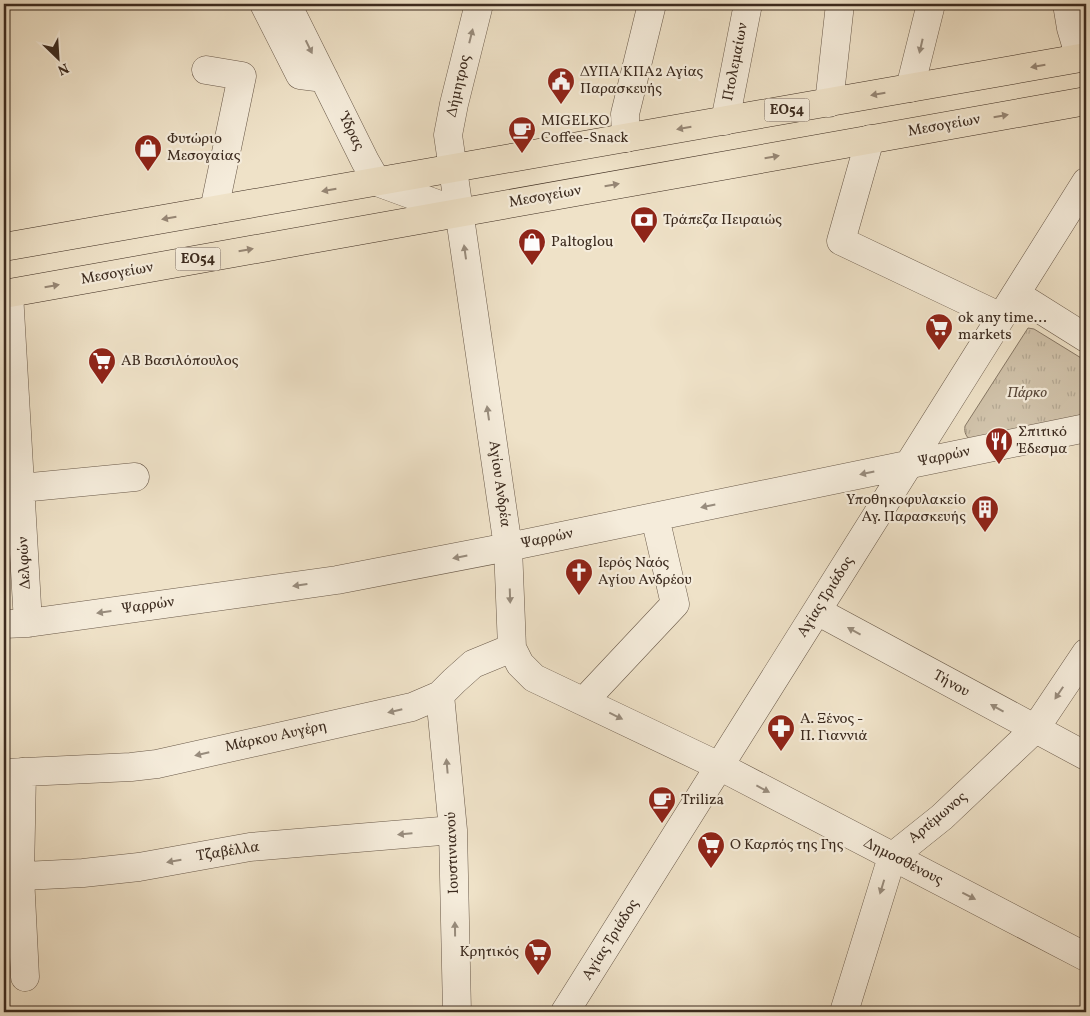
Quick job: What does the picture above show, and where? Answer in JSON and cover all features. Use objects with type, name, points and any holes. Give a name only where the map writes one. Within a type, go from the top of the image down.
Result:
[{"type":"main road","name":"ΕΟ54","points":[[4,247],[1083,58]]},
{"type":"main road","name":"Μεσογείων","points":[[6,294],[1086,101]]},
{"type":"street","points":[[264,4],[300,75],[324,78]]},
{"type":"street","name":"Ύδρας","points":[[287,4],[377,182]]},
{"type":"street","name":"Δήμητρος","points":[[452,169],[448,135],[479,4]]},
{"type":"street","points":[[626,138],[625,114],[652,4]]},
{"type":"street","name":"Πτολεμαίων","points":[[724,121],[748,4]]},
{"type":"street","points":[[829,102],[840,4]]},
{"type":"street","points":[[910,88],[931,4]]},
{"type":"street","points":[[1067,4],[1072,28],[1083,58]]},
{"type":"street","points":[[206,70],[242,76],[214,210]]},
{"type":"street","points":[[870,139],[840,241],[1001,317]]},
{"type":"street","name":"Αγίου Ανδρέα","points":[[452,169],[508,547],[512,648],[520,664],[534,678],[719,766]]},
{"type":"street","points":[[377,182],[459,212]]},
{"type":"street","name":"Αγίας Τριάδος","points":[[565,1012],[1086,182]]},
{"type":"street","name":"Δελφών","points":[[6,294],[21,488],[16,623]]},
{"type":"street","points":[[1016,294],[1086,338]]},
{"type":"street","name":"Ψαρρών","points":[[16,623],[337,580],[508,547],[1086,428]]},
{"type":"street","points":[[21,488],[135,477]]},
{"type":"street","points":[[584,701],[675,604],[655,517]]},
{"type":"street","name":"Τήνου","points":[[817,611],[1086,756]]},
{"type":"street","name":"Μάρκου Αυγέρη","points":[[25,977],[12,877],[13,772],[131,767],[158,764],[412,707],[440,695],[473,664],[512,648]]},
{"type":"street","name":"Αρτέμωνος","points":[[892,857],[942,817],[1036,729],[1086,653]]},
{"type":"street","name":"Ιουστινιανού","points":[[440,695],[453,830],[457,1012]]},
{"type":"street","name":"Δημοσθένους","points":[[719,766],[1086,957]]},
{"type":"street","name":"Τζαβέλλα","points":[[12,877],[83,873],[139,867],[250,847],[453,830]]},
{"type":"street","points":[[844,1012],[892,857]]},
{"type":"green space","name":"Πάρκο","points":[[1028,328],[1034,329],[1086,361],[1086,419],[971,441],[966,434],[965,426]]},
{"type":"place","name":"ΔΥΠΑ ΚΠΑ2 Αγίας Παρασκευής","points":[[561,105]]},
{"type":"place","name":"MIGELKO Coffee-Snack","points":[[522,154]]},
{"type":"place","name":"Φυτώριο Μεσογαίας","points":[[148,172]]},
{"type":"place","name":"Τράπεζα Πειραιώς","points":[[644,244]]},
{"type":"place","name":"Paltoglou","points":[[532,266]]},
{"type":"place","name":"ok any time... markets","points":[[939,351]]},
{"type":"place","name":"ΑΒ Βασιλόπουλος","points":[[102,385]]},
{"type":"place","name":"Σπιτικό Έδεσμα","points":[[999,465]]},
{"type":"place","name":"Υποθηκοφυλακείο Αγ. Παρασκευής","points":[[985,533]]},
{"type":"place","name":"Ιερός Ναός Αγίου Ανδρέου","points":[[579,596]]},
{"type":"place","name":"Α. Ξένος - Π. Γιαννιά","points":[[781,752]]},
{"type":"place","name":"Triliza","points":[[662,824]]},
{"type":"place","name":"Ο Καρπός της Γης","points":[[711,869]]},
{"type":"place","name":"Κρητικός","points":[[538,976]]}]
